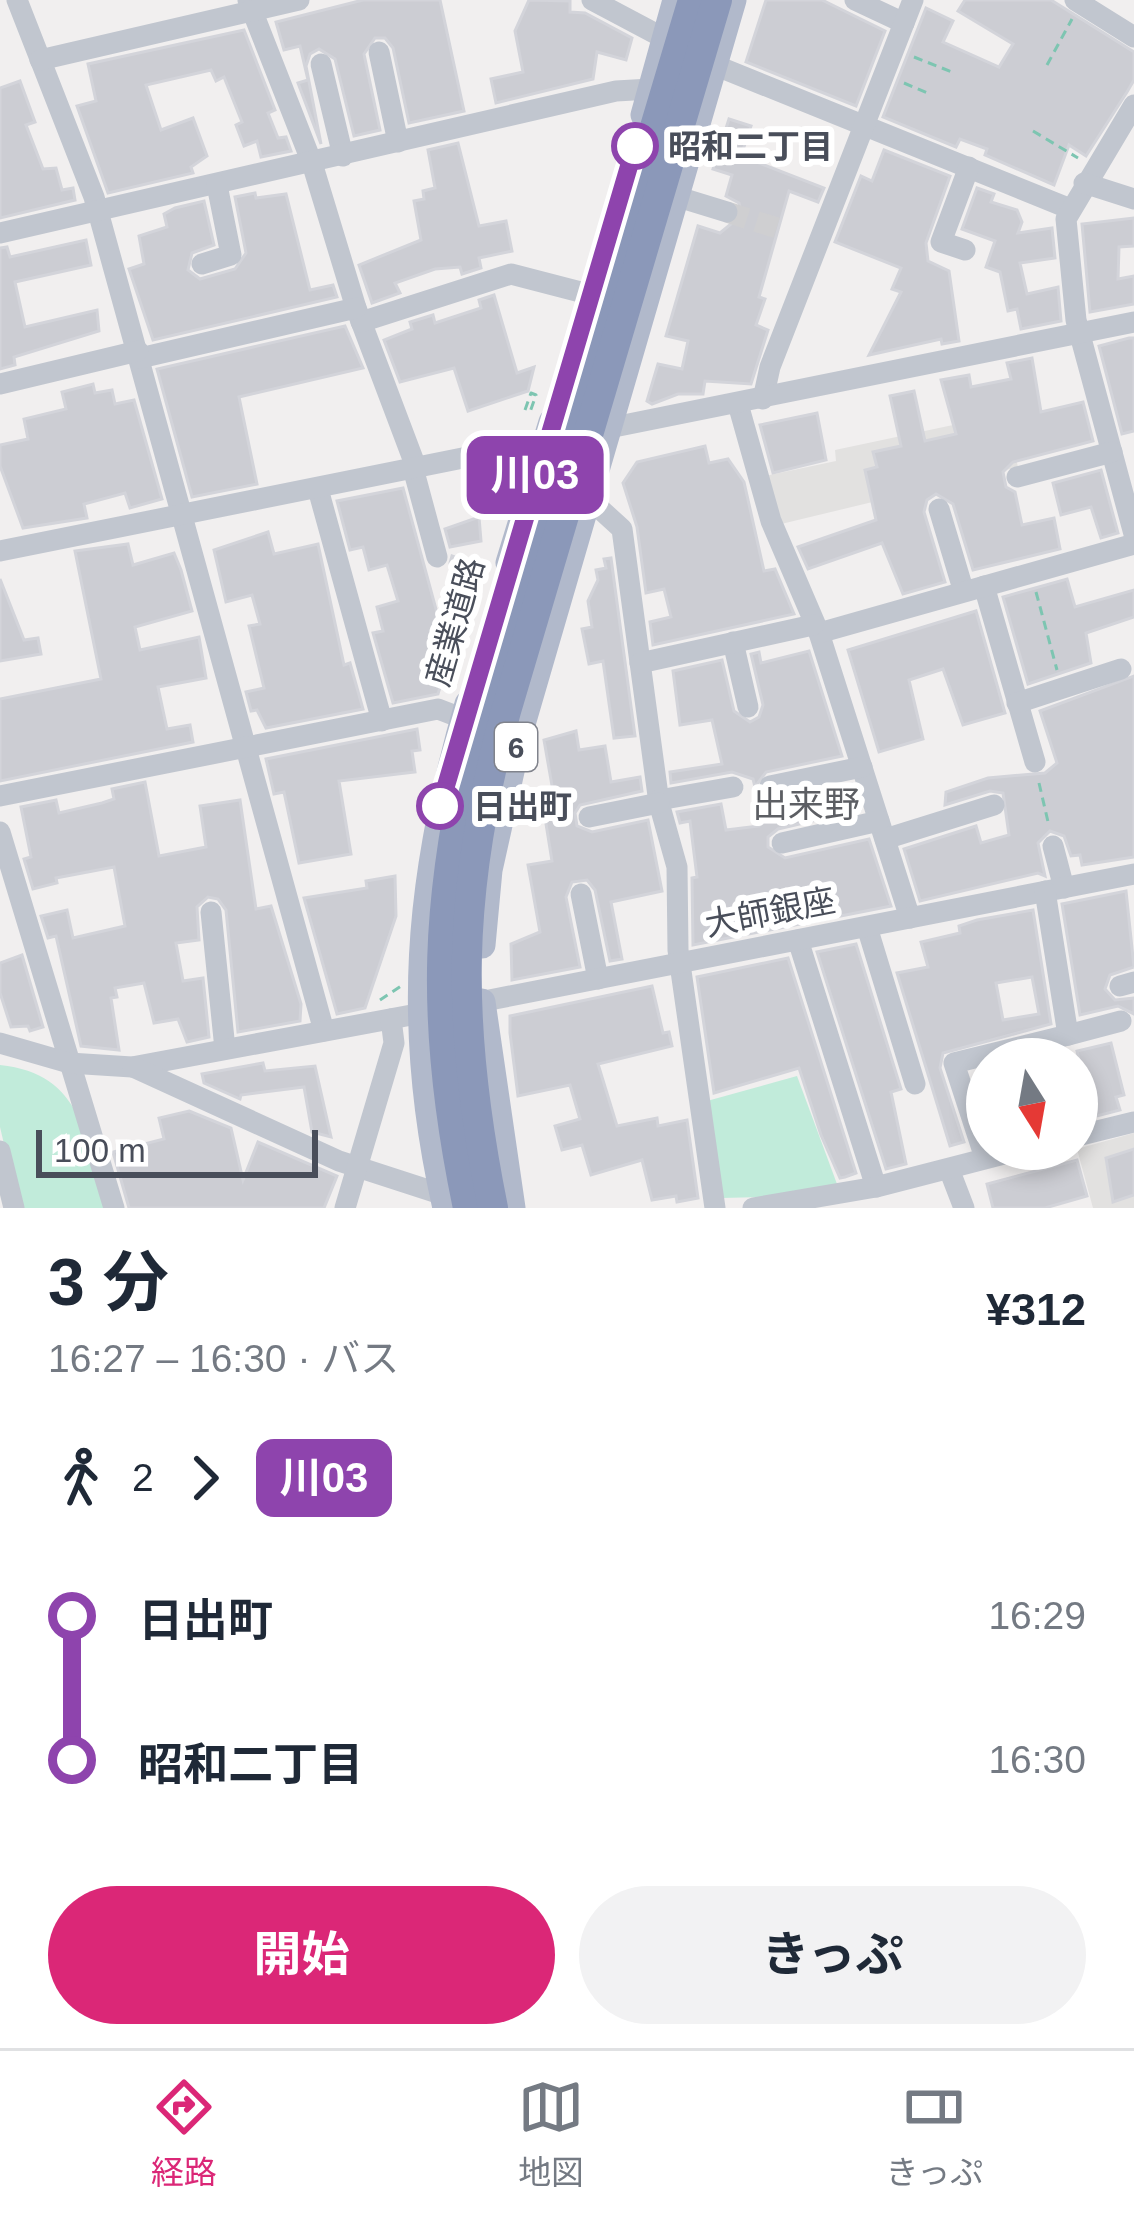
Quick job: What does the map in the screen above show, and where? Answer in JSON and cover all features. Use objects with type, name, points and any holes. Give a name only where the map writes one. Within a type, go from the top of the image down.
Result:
[{"type":"highway","points":[[493,1208],[466,1139],[441,1049],[439,957],[445,877],[459,796],[693,0]]},
{"type":"highway","points":[[453,1205],[466,1139],[464,957],[484,797],[717,0]]},
{"type":"main road","name":"産業道路","points":[[453,1205],[404,1017],[429,864],[464,719],[676,0]]},
{"type":"main road","name":"6","points":[[509,1208],[482,1002],[486,894],[497,822],[733,0]]},
{"type":"street","points":[[40,60],[250,6],[298,0]]},
{"type":"street","points":[[592,0],[715,68],[1068,208]]},
{"type":"street","points":[[855,0],[904,23]]},
{"type":"street","points":[[763,399],[913,0]]},
{"type":"street","points":[[1083,3],[1134,38]]},
{"type":"street","points":[[250,6],[312,163],[359,315],[414,468],[437,557]]},
{"type":"street","points":[[13,9],[40,60],[98,210],[324,1031]]},
{"type":"street","points":[[379,52],[398,142]]},
{"type":"street","points":[[321,64],[343,156]]},
{"type":"street","points":[[0,233],[616,91],[651,89]]},
{"type":"street","points":[[1134,105],[1127,132],[1068,208],[1080,333],[1134,533]]},
{"type":"street","points":[[933,264],[969,167]]},
{"type":"street","points":[[1089,176],[1134,199]]},
{"type":"street","points":[[202,264],[230,255],[217,185]]},
{"type":"street","points":[[678,196],[727,212]]},
{"type":"street","points":[[941,242],[965,250]]},
{"type":"street","points":[[0,384],[359,315],[511,274],[592,295]]},
{"type":"street","points":[[0,551],[763,399],[988,345],[1134,322]]},
{"type":"street","points":[[738,404],[770,521],[816,629],[910,918]]},
{"type":"street","points":[[1017,477],[1112,452]]},
{"type":"street","points":[[318,488],[382,721]]},
{"type":"street","points":[[588,498],[622,529],[659,802],[677,867],[680,964],[715,1208]]},
{"type":"street","points":[[939,509],[974,588],[1035,762]]},
{"type":"street","points":[[640,663],[816,629],[1134,544]]},
{"type":"street","points":[[733,642],[748,706]]},
{"type":"street","points":[[1017,703],[1125,666]]},
{"type":"street","points":[[0,796],[438,710],[464,719]]},
{"type":"street","points":[[770,786],[862,767]]},
{"type":"street","points":[[590,817],[733,787]]},
{"type":"street","points":[[782,843],[882,830],[994,805]]},
{"type":"street","points":[[0,832],[114,1208]]},
{"type":"street","points":[[1053,846],[1068,1035]]},
{"type":"street","name":"大師銀座","points":[[132,1067],[1134,874]]},
{"type":"street","points":[[581,894],[598,979]]},
{"type":"street","points":[[211,912],[225,1049]]},
{"type":"street","points":[[867,927],[915,1084]]},
{"type":"street","points":[[797,940],[876,1187]]},
{"type":"street","points":[[344,1208],[404,1017]]},
{"type":"street","points":[[1056,1038],[1121,1021]]},
{"type":"street","points":[[0,1043],[70,1063],[132,1067],[453,1205],[509,1208],[492,1154],[466,1139]]},
{"type":"street","points":[[966,1060],[954,1063],[966,1100]]},
{"type":"street","points":[[1098,1131],[1134,1122]]},
{"type":"street","points":[[0,1151],[14,1208]]},
{"type":"street","points":[[752,1208],[876,1187],[966,1162]]},
{"type":"street","points":[[938,1167],[964,1208]]},
{"type":"path","points":[[1047,65],[1083,3]]},
{"type":"path","points":[[894,50],[952,72]]},
{"type":"path","points":[[884,74],[930,94]]},
{"type":"path","points":[[1033,131],[1089,176]]},
{"type":"path","points":[[1031,573],[1062,689]]},
{"type":"path","points":[[1035,762],[1053,846]]},
{"type":"shaded area","points":[[1005,414],[1018,467],[777,525],[765,476],[836,461],[835,450]]},
{"type":"shaded area","points":[[1134,1133],[1134,1208],[1093,1208],[1083,1170],[1098,1170],[1098,1143]]},
{"type":"green space","points":[[0,1065],[49,1081],[65,1096],[85,1134],[108,1208],[19,1208],[0,1127]]},
{"type":"green space","points":[[797,1076],[837,1184],[767,1197],[721,1198],[707,1101]]},
{"type":"building","points":[[363,0],[440,0],[464,111],[409,123],[393,48],[385,38],[375,38],[364,54],[380,130],[354,136],[335,59],[319,49],[310,54],[306,66],[321,144],[298,83],[308,80],[300,46],[284,50],[276,22]]},
{"type":"building","points":[[529,0],[570,1],[570,12],[585,13],[632,38],[626,60],[597,52],[593,79],[496,103],[491,79],[523,72],[515,31]]},
{"type":"building","points":[[766,0],[822,0],[885,31],[856,106],[746,62]]},
{"type":"building","points":[[965,0],[1051,0],[1134,52],[1134,80],[1127,92],[1086,156],[1069,145],[1054,185],[985,155],[987,149],[960,139],[956,147],[883,117],[926,8],[953,21],[943,42],[999,67],[1013,44],[958,11]]},
{"type":"building","points":[[244,30],[275,110],[268,113],[278,138],[286,137],[291,151],[261,157],[257,141],[244,146],[236,125],[242,122],[224,77],[216,81],[211,70],[146,85],[161,130],[193,118],[207,156],[191,167],[193,173],[108,193],[77,106],[96,101],[88,64]]},
{"type":"building","points":[[20,81],[35,122],[26,125],[43,169],[56,168],[62,190],[73,188],[75,200],[0,218],[0,88]]},
{"type":"building","points":[[729,119],[751,126],[741,156],[824,188],[818,202],[789,191],[759,297],[765,299],[756,325],[768,330],[751,384],[705,381],[703,394],[678,394],[652,404],[647,401],[658,364],[682,369],[688,341],[666,336],[698,226],[720,233],[742,215],[739,203],[726,196],[732,175],[713,169]]},
{"type":"building","points":[[458,143],[479,226],[506,221],[512,251],[479,258],[481,268],[462,274],[460,267],[435,269],[395,283],[400,293],[372,303],[359,265],[421,240],[414,201],[424,199],[423,191],[435,188],[428,150]]},
{"type":"building","points":[[884,150],[950,176],[926,243],[928,261],[949,271],[959,341],[942,344],[941,339],[869,355],[901,292],[892,289],[901,268],[835,242],[861,176],[872,181]]},
{"type":"building","points":[[977,188],[994,194],[991,202],[1017,210],[1022,222],[1018,233],[1052,228],[1055,258],[1020,263],[1027,294],[1058,287],[1061,321],[1021,329],[1017,309],[1008,311],[1000,272],[986,267],[995,241],[962,229]]},
{"type":"building","points":[[255,193],[256,198],[286,194],[310,290],[333,285],[337,297],[153,340],[129,269],[144,264],[139,236],[167,227],[164,214],[175,208],[204,201],[214,245],[192,253],[188,270],[200,279],[235,269],[246,253],[235,197]]},
{"type":"building","points":[[1134,218],[1134,246],[1119,247],[1118,279],[1134,276],[1134,304],[1090,312],[1082,224]]},
{"type":"building","points":[[86,240],[91,265],[15,282],[25,327],[97,310],[99,331],[14,357],[15,365],[0,369],[0,248],[7,247],[10,257]]},
{"type":"building","points":[[494,295],[517,373],[534,367],[528,391],[468,411],[454,368],[400,382],[384,340],[412,329],[410,322],[433,315],[435,323],[481,308],[479,300]]},
{"type":"building","points":[[345,326],[363,368],[239,397],[257,484],[192,497],[157,369]]},
{"type":"building","points":[[1134,338],[1134,431],[1122,434],[1099,346]]},
{"type":"building","points":[[1032,358],[1041,412],[1083,402],[1093,441],[1013,462],[1003,472],[1006,487],[1015,492],[1022,525],[1054,518],[1060,549],[973,570],[953,504],[936,494],[927,500],[924,512],[945,582],[903,594],[882,543],[808,569],[798,547],[876,520],[865,470],[877,467],[873,452],[901,446],[890,396],[914,391],[925,441],[956,434],[941,380],[969,375],[971,387],[1011,379],[1007,363]]},
{"type":"building","points":[[93,384],[95,393],[112,390],[115,404],[134,400],[162,499],[130,508],[125,493],[84,504],[87,518],[23,528],[0,466],[0,445],[28,439],[24,419],[66,409],[62,392]]},
{"type":"building","points":[[817,413],[826,460],[773,473],[760,425]]},
{"type":"building","points":[[705,446],[709,463],[728,459],[744,482],[764,571],[775,569],[794,614],[653,645],[650,622],[671,617],[664,589],[646,593],[637,527],[623,483],[637,462]]},
{"type":"building","points":[[1101,470],[1118,533],[1101,538],[1091,507],[1061,515],[1053,483]]},
{"type":"building","points":[[403,488],[449,657],[438,694],[393,703],[373,633],[383,631],[377,607],[398,601],[387,565],[369,570],[363,547],[350,550],[337,501]]},
{"type":"building","points":[[479,517],[481,541],[450,547],[445,529]]},
{"type":"building","points":[[268,532],[274,554],[318,544],[344,665],[350,663],[363,709],[266,728],[257,710],[251,711],[246,692],[264,688],[249,626],[260,624],[252,595],[226,602],[214,550]]},
{"type":"building","points":[[128,544],[133,565],[174,553],[181,570],[192,611],[135,627],[140,650],[199,637],[206,678],[158,687],[167,729],[190,725],[193,742],[0,781],[0,699],[101,679],[75,551]]},
{"type":"building","points":[[452,556],[477,565],[462,613],[450,563]]},
{"type":"building","points":[[611,558],[635,736],[614,738],[603,661],[589,664],[582,629],[592,627],[588,601],[598,580],[596,570],[606,568],[604,559]]},
{"type":"building","points":[[0,579],[24,640],[38,638],[41,654],[0,661]]},
{"type":"building","points":[[1067,579],[1075,607],[1134,590],[1134,617],[1086,633],[1091,663],[1028,684],[1003,597]]},
{"type":"building","points":[[976,611],[1005,713],[963,725],[943,669],[909,680],[923,739],[879,752],[848,650]]},
{"type":"building","points":[[809,651],[842,756],[766,772],[755,787],[753,779],[732,772],[671,783],[670,772],[722,764],[712,720],[680,725],[673,671],[722,660],[734,711],[750,722],[759,717],[763,705],[751,654],[759,652],[761,663]]},
{"type":"building","points":[[1134,676],[1134,857],[1082,865],[1080,855],[1071,856],[1064,836],[1050,831],[1038,843],[1045,876],[1038,873],[920,901],[904,849],[976,826],[981,843],[1009,835],[1003,793],[990,791],[945,805],[946,792],[988,778],[1045,773],[1057,763],[1040,711]]},
{"type":"building","points":[[417,729],[420,750],[412,751],[415,772],[339,781],[351,854],[299,863],[284,792],[274,794],[266,759]]},
{"type":"building","points":[[576,731],[579,750],[605,746],[611,782],[640,777],[642,791],[580,805],[575,813],[577,826],[592,832],[648,820],[662,891],[611,902],[622,959],[610,961],[595,890],[587,880],[572,882],[566,897],[580,967],[512,980],[511,944],[540,932],[528,865],[552,861],[542,799],[554,797],[544,740]]},
{"type":"building","points":[[145,782],[159,856],[206,847],[200,806],[240,800],[256,909],[271,906],[301,1004],[300,1021],[238,1032],[226,910],[218,899],[208,897],[197,907],[199,940],[176,943],[183,981],[203,978],[209,1037],[187,1042],[178,1019],[154,1023],[144,983],[115,988],[117,997],[111,998],[119,1050],[81,1046],[56,936],[48,938],[41,916],[67,910],[73,938],[125,926],[114,867],[56,878],[57,883],[33,889],[24,859],[31,857],[21,807],[56,800],[59,813],[114,799],[112,789]]},
{"type":"building","points":[[852,784],[860,810],[778,829],[768,837],[768,847],[785,858],[869,839],[891,906],[693,945],[692,878],[697,877],[690,821],[680,823],[677,812],[721,804],[726,830],[759,826],[760,818],[794,810],[791,797]]},
{"type":"building","points":[[395,876],[396,916],[365,1008],[337,1014],[304,898],[367,888],[366,881]]},
{"type":"building","points":[[1126,891],[1134,967],[1110,975],[1105,989],[1115,1000],[1134,998],[1134,1014],[1118,1006],[1080,1015],[1062,904]]},
{"type":"building","points":[[1033,910],[1051,1024],[999,1038],[966,1038],[966,1047],[943,1053],[940,1068],[964,1142],[950,1146],[897,973],[928,967],[921,942],[960,933],[959,926]],"holes":[[[1032,977],[1039,1014],[1003,1020],[996,983]]]},
{"type":"building","points":[[856,944],[901,1089],[891,1092],[906,1164],[886,1169],[817,952]]},
{"type":"building","points":[[22,955],[43,1027],[30,1031],[28,1026],[11,1027],[0,993],[0,963]]},
{"type":"building","points":[[788,958],[856,1173],[845,1177],[840,1178],[821,1135],[799,1068],[714,1093],[697,977]]},
{"type":"building","points":[[652,986],[663,1033],[669,1032],[672,1046],[598,1064],[617,1126],[657,1118],[658,1126],[687,1120],[698,1198],[677,1202],[676,1196],[652,1200],[642,1160],[591,1175],[582,1145],[562,1150],[555,1126],[580,1119],[570,1085],[518,1096],[510,1033],[510,1016]]},
{"type":"building","points":[[1111,1043],[1124,1095],[1116,1097],[1120,1110],[1098,1116],[1098,1046]]},
{"type":"building","points":[[263,1063],[265,1071],[315,1066],[331,1137],[312,1132],[304,1087],[241,1095],[240,1099],[204,1083],[202,1074]]},
{"type":"building","points":[[189,1111],[231,1128],[243,1180],[258,1142],[337,1176],[324,1208],[129,1208],[113,1152],[164,1139],[159,1118]]},
{"type":"building","points":[[1134,1149],[1134,1195],[1113,1202],[1106,1158]]},
{"type":"building","points":[[1040,1170],[1080,1170],[1087,1196],[1045,1208],[993,1208],[987,1184]]},
{"type":"tunnel","points":[[727,212],[777,228]]},
{"type":"bus line","name":"川03","points":[[440,806],[635,146]]},
{"type":"place","name":"昭和二丁目","points":[[635,146]]},
{"type":"place","name":"日出町","points":[[440,806]]},
{"type":"district","name":"出来野","points":[[806,804]]}]
